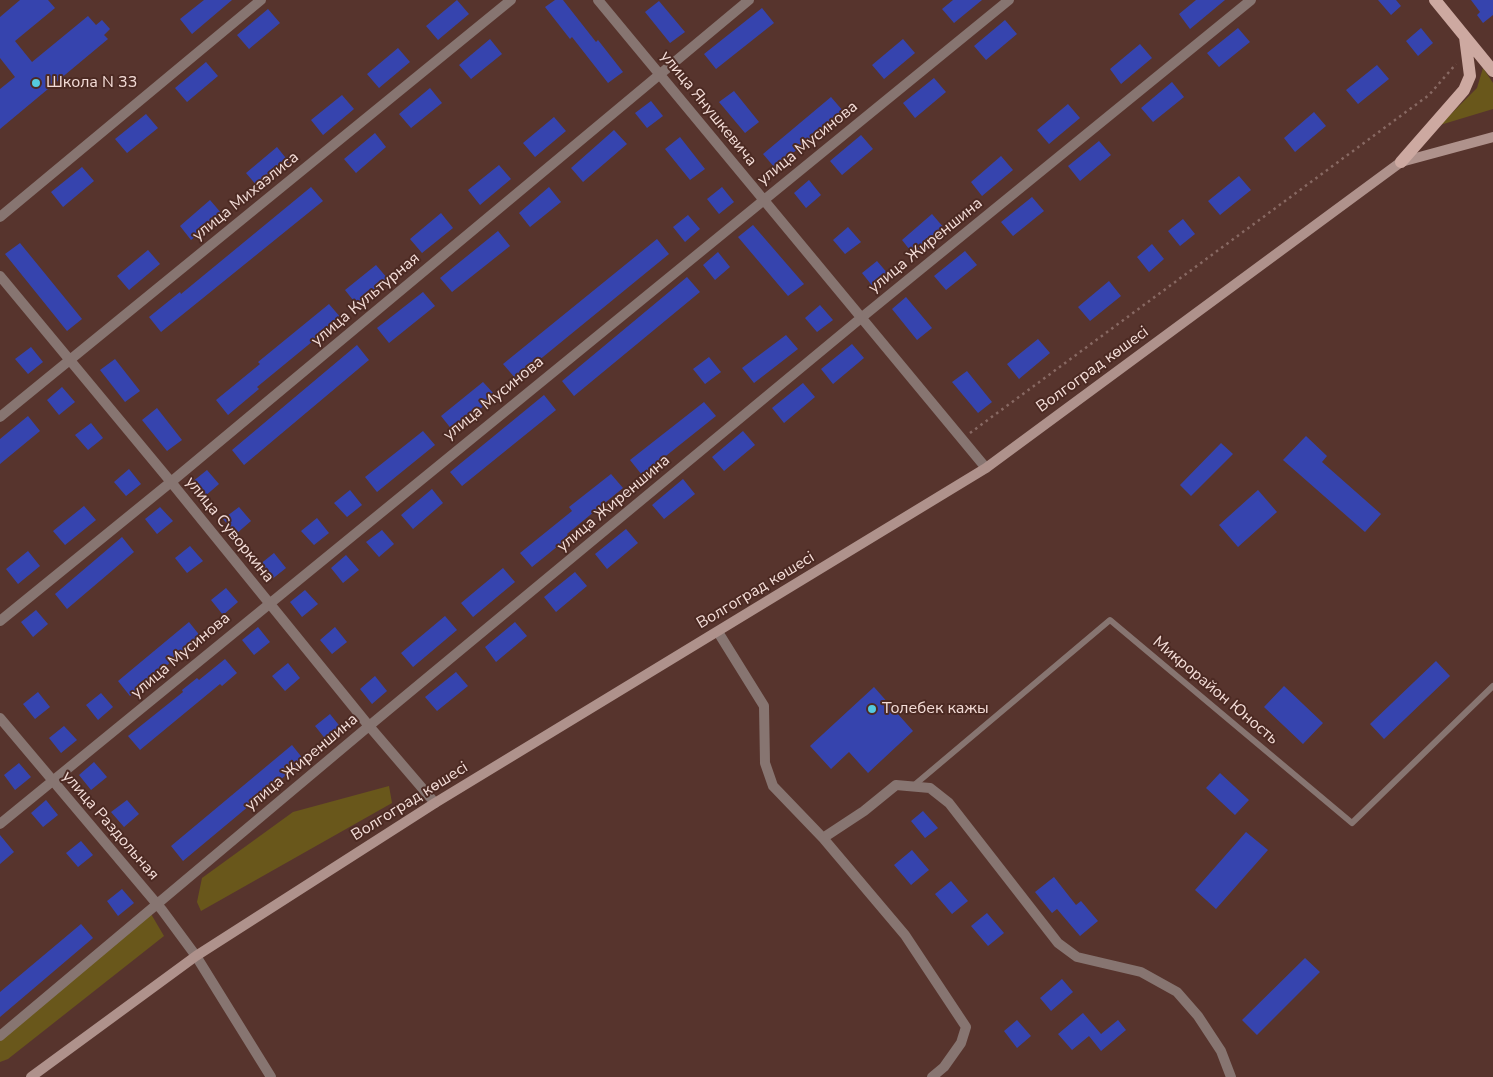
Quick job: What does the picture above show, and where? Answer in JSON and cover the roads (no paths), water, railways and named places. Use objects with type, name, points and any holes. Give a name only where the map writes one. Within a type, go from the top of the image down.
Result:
[{"type":"main road","points":[[1435,0],[1493,71]]},
{"type":"main road","points":[[1401,162],[1464,90],[1470,76],[1465,37]]},
{"type":"main road","name":"Волгоград көшесі","points":[[31,1077],[196,956],[435,803],[986,468],[1401,162],[1493,137]]},
{"type":"street","points":[[0,217],[260,0]]},
{"type":"street","name":"улица Михаэлиса","points":[[0,417],[512,0]]},
{"type":"street","name":"улица Янушкевича","points":[[598,0],[986,468]]},
{"type":"street","name":"улица Культурная","points":[[0,621],[171,482],[749,0]]},
{"type":"street","name":"улица Мусинова","points":[[0,824],[268,603],[1009,0]]},
{"type":"street","name":"улица Жиреншина","points":[[0,1036],[369,726],[861,318],[1251,0]]},
{"type":"street","name":"улица Суворкина","points":[[0,276],[171,482],[369,726],[435,803]]},
{"type":"street","points":[[718,632],[764,706],[764,763],[773,786],[823,838],[905,936],[966,1028],[961,1043],[944,1067],[932,1077]]},
{"type":"street","name":"улица Раздольная","points":[[0,718],[52,782],[158,905],[196,956],[271,1077]]},
{"type":"street","points":[[823,838],[864,811],[896,785],[911,788],[930,788],[949,802],[1058,942],[1077,957],[1141,972],[1177,992],[1202,1023],[1221,1051],[1232,1077]]},
{"type":"lane","name":"Микрорайон Юность","points":[[911,788],[1110,620],[1352,824],[1493,686]]},
{"type":"place","name":"Школа N 33","points":[[36,83]]},
{"type":"place","name":"Толебек кажы","points":[[872,709]]}]
